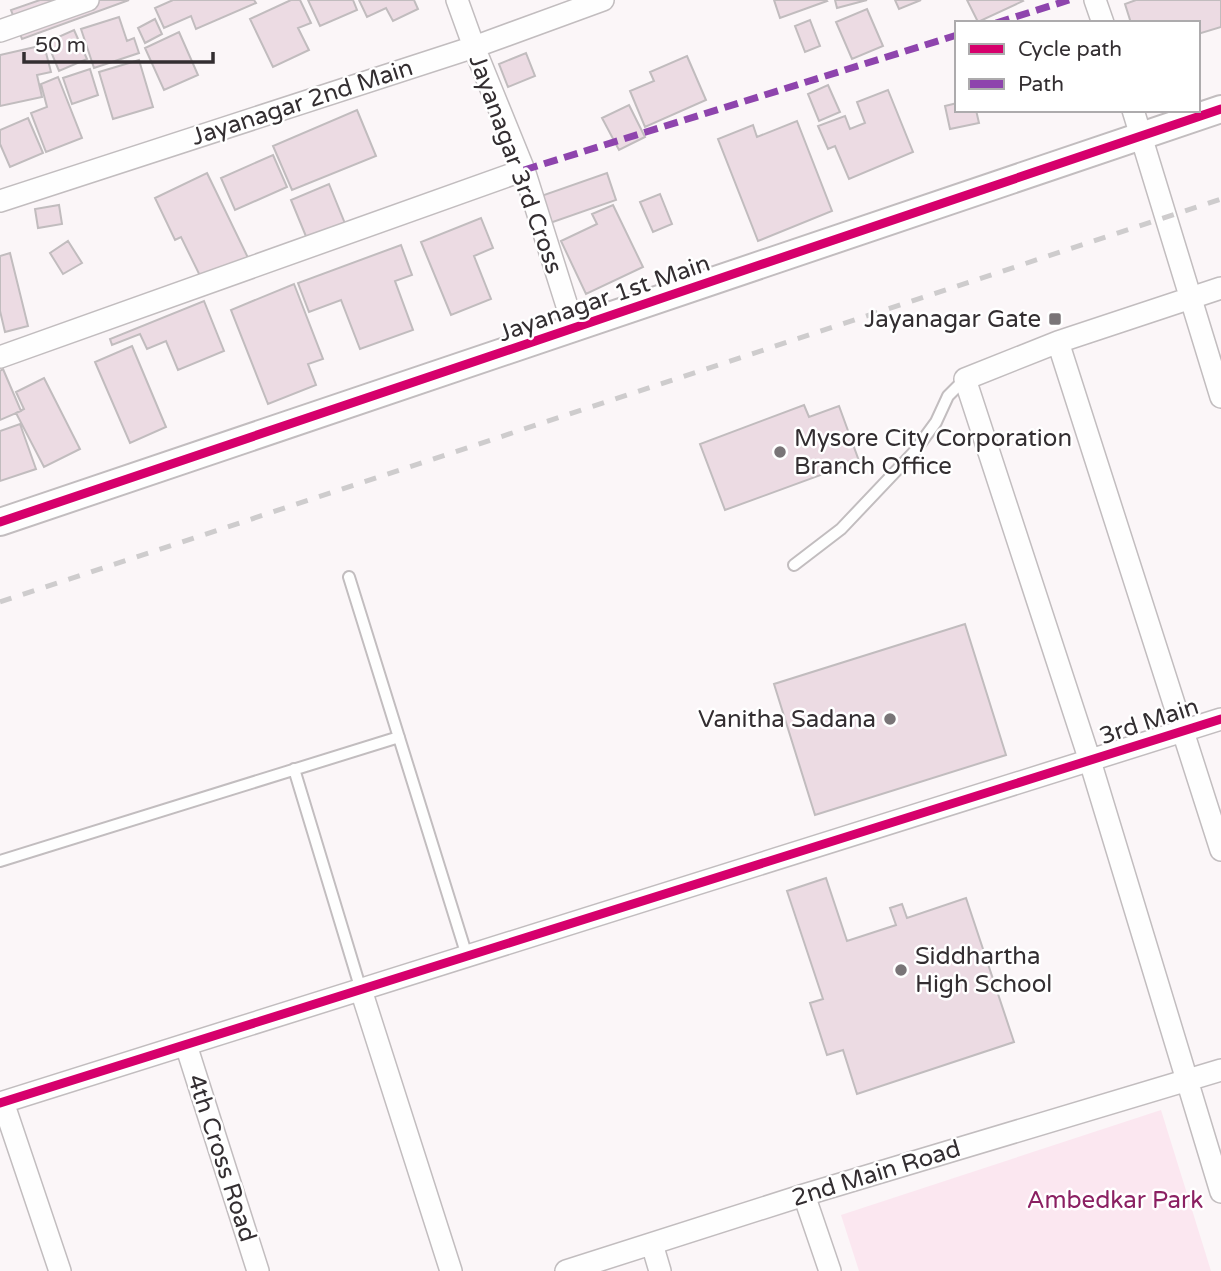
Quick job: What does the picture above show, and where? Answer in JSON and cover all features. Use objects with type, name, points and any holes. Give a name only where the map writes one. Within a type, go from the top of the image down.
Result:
[{"type":"street","points":[[0,31],[88,0]]},
{"type":"street","name":"Jayanagar 3rd Cross","points":[[457,0],[524,170],[574,328]]},
{"type":"street","name":"Jayanagar 2nd Main","points":[[0,201],[474,47],[603,0]]},
{"type":"street","points":[[1095,0],[1101,21]]},
{"type":"street","name":"Jayanagar 1st Main","points":[[0,522],[1221,108]]},
{"type":"street","points":[[1134,112],[1221,397]]},
{"type":"street","points":[[0,357],[524,170]]},
{"type":"street","points":[[1221,288],[1058,342],[965,379],[1090,761],[1221,1192]]},
{"type":"street","points":[[1058,342],[1221,850]]},
{"type":"street","name":"3rd Main","points":[[1,1103],[1221,719]]},
{"type":"street","points":[[361,990],[451,1271]]},
{"type":"street","name":"4th Cross Road","points":[[186,1045],[258,1271]]},
{"type":"street","name":"2nd Main Road","points":[[566,1271],[804,1195],[1221,1070]]},
{"type":"street","points":[[1,1103],[60,1271]]},
{"type":"street","points":[[804,1195],[830,1271]]},
{"type":"street","points":[[652,1244],[660,1271]]},
{"type":"lane","points":[[794,565],[841,529],[914,452],[936,422],[948,396],[965,379]]},
{"type":"lane","points":[[349,577],[467,956]]},
{"type":"lane","points":[[0,861],[399,737]]},
{"type":"lane","points":[[294,769],[361,990]]},
{"type":"green space","name":"Ambedkar Park","points":[[1161,1110],[1211,1271],[859,1271],[841,1215]]},
{"type":"building","points":[[40,0],[129,0],[22,39],[11,10]]},
{"type":"building","points":[[173,0],[254,0],[256,3],[196,29],[191,16],[164,28],[155,8]]},
{"type":"building","points":[[291,0],[300,0],[311,23],[298,28],[309,50],[273,67],[250,19]]},
{"type":"building","points":[[308,0],[353,0],[357,10],[320,26]]},
{"type":"building","points":[[359,0],[414,0],[418,9],[393,21],[386,8],[367,17]]},
{"type":"building","points":[[774,0],[826,0],[827,1],[780,18]]},
{"type":"building","points":[[835,0],[867,0],[837,8]]},
{"type":"building","points":[[895,0],[921,0],[899,9]]},
{"type":"building","points":[[967,0],[1023,1],[980,21],[978,21]]},
{"type":"building","points":[[1136,0],[1221,0],[1221,27],[1200,33],[1200,21],[1130,21],[1125,4]]},
{"type":"building","points":[[867,9],[883,46],[852,59],[836,22]]},
{"type":"building","points":[[119,17],[127,41],[134,38],[139,53],[94,68],[81,29]]},
{"type":"building","points":[[155,19],[162,34],[145,43],[138,28]]},
{"type":"building","points":[[810,20],[820,46],[805,52],[795,26]]},
{"type":"building","points":[[74,30],[87,59],[59,71],[47,42]]},
{"type":"building","points":[[179,32],[198,75],[164,90],[145,48]]},
{"type":"building","points":[[44,45],[51,72],[37,75],[42,97],[0,106],[0,55]]},
{"type":"building","points":[[526,53],[535,76],[508,87],[499,64]]},
{"type":"building","points":[[687,56],[706,100],[645,127],[630,91],[654,81],[650,72]]},
{"type":"building","points":[[139,60],[153,107],[113,119],[99,72]]},
{"type":"building","points":[[90,69],[98,95],[72,104],[63,78]]},
{"type":"building","points":[[58,77],[82,138],[46,152],[31,113],[47,107],[41,84]]},
{"type":"building","points":[[828,85],[840,112],[819,121],[808,94]]},
{"type":"building","points":[[888,90],[913,152],[849,179],[835,146],[828,149],[818,126],[845,116],[850,129],[865,123],[857,102]]},
{"type":"building","points":[[955,104],[955,112],[976,112],[979,123],[950,129],[945,106]]},
{"type":"building","points":[[629,105],[645,137],[619,150],[602,118]]},
{"type":"building","points":[[357,110],[376,156],[292,190],[273,146]]},
{"type":"building","points":[[28,118],[43,153],[10,167],[0,144],[0,130]]},
{"type":"building","points":[[797,121],[832,211],[758,241],[718,139],[753,125],[757,137]]},
{"type":"building","points":[[273,155],[287,187],[235,210],[221,178]]},
{"type":"building","points":[[207,173],[251,264],[205,286],[181,237],[175,240],[155,198]]},
{"type":"building","points":[[607,173],[616,200],[550,223],[541,196]]},
{"type":"building","points":[[329,184],[350,236],[312,251],[291,200]]},
{"type":"building","points":[[660,194],[672,224],[653,232],[640,202]]},
{"type":"building","points":[[59,205],[62,224],[38,228],[35,209]]},
{"type":"building","points":[[613,205],[643,267],[586,294],[561,241],[597,224],[592,214]]},
{"type":"building","points":[[481,218],[493,248],[474,256],[491,299],[451,315],[421,242]]},
{"type":"building","points":[[68,241],[82,263],[63,274],[50,253]]},
{"type":"building","points":[[401,245],[412,275],[395,281],[413,330],[360,349],[341,300],[309,312],[298,283]]},
{"type":"building","points":[[10,253],[28,326],[5,332],[0,311],[0,256]]},
{"type":"building","points":[[294,284],[323,359],[308,364],[316,385],[268,404],[231,310]]},
{"type":"building","points":[[204,301],[224,351],[178,370],[166,341],[147,349],[140,334],[112,345],[110,339]]},
{"type":"building","points":[[132,346],[166,427],[130,443],[95,362]]},
{"type":"building","points":[[3,369],[21,411],[0,420],[0,371]]},
{"type":"building","points":[[44,378],[80,449],[44,467],[16,413],[24,409],[16,392]]},
{"type":"building","name":"Mysore City Corporation Branch Office","points":[[804,405],[809,417],[839,406],[859,461],[725,510],[700,444]]},
{"type":"building","points":[[20,424],[36,469],[0,481],[0,431]]},
{"type":"building","name":"Vanitha Sadana","points":[[965,624],[1006,755],[815,815],[774,684]]},
{"type":"building","name":"Siddhartha High School","points":[[826,878],[847,941],[896,925],[890,908],[902,904],[907,918],[966,898],[1014,1042],[857,1094],[843,1050],[827,1055],[810,1003],[823,999],[787,891]]},
{"type":"railway","points":[[0,602],[1221,199]]},
{"type":"marked path","points":[[1002,21],[1069,0]]},
{"type":"marked path","points":[[524,170],[955,36]]},
{"type":"cycle path","points":[[0,522],[1221,109]]},
{"type":"cycle path","points":[[0,1103],[1221,719]]},
{"type":"place","name":"Jayanagar Gate","points":[[1055,319]]},
{"type":"place","name":"Mysore City Corporation Branch Office","points":[[780,452]]},
{"type":"place","name":"Vanitha Sadana","points":[[890,719]]},
{"type":"place","name":"Siddhartha High School","points":[[901,970]]}]
